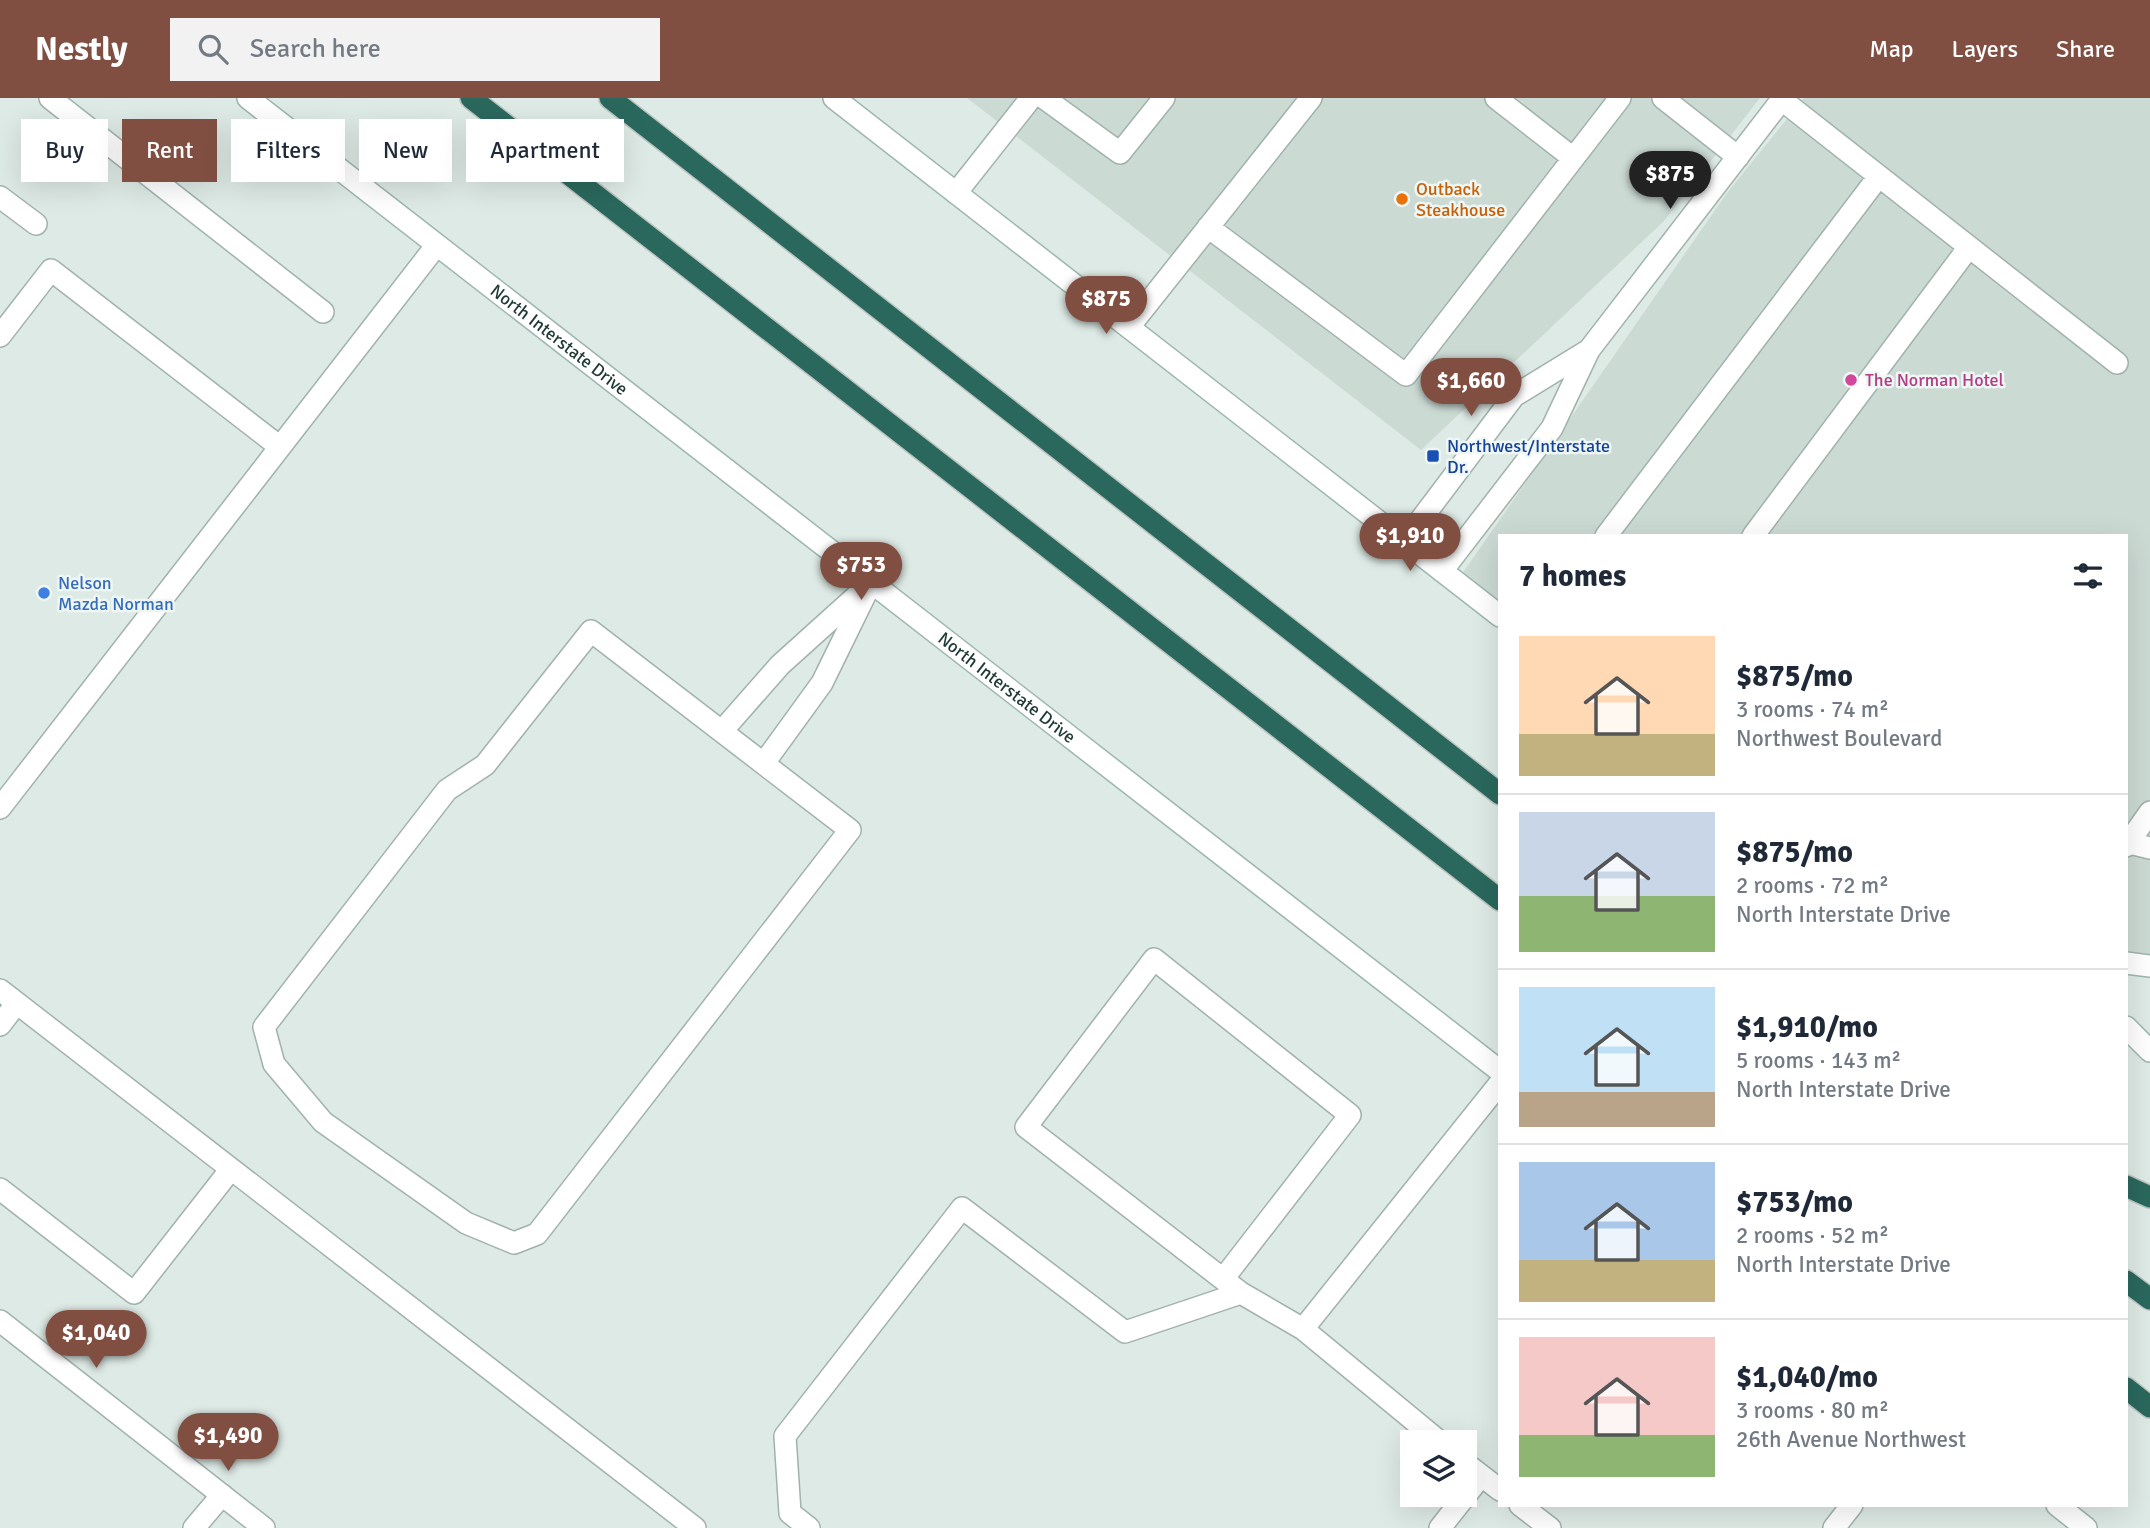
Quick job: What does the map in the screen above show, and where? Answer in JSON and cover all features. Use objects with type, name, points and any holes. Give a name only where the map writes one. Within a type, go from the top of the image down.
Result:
[{"type":"highway","points":[[471,98],[1498,898]]},
{"type":"highway","points":[[610,98],[1498,792]]},
{"type":"highway","points":[[2128,1187],[2150,1197]]},
{"type":"highway","points":[[2128,1282],[2150,1299]]},
{"type":"highway","points":[[2128,1390],[2150,1407]]},
{"type":"main road","points":[[50,98],[323,312]]},
{"type":"main road","name":"North Interstate Drive","points":[[248,98],[1498,1069]]},
{"type":"main road","points":[[834,98],[1498,614]]},
{"type":"main road","points":[[956,193],[1031,98]]},
{"type":"main road","points":[[1044,98],[1119,153],[1164,98]]},
{"type":"main road","points":[[1129,327],[1311,98]]},
{"type":"main road","points":[[1496,98],[1573,158]]},
{"type":"main road","points":[[1208,228],[1406,375],[1620,98]]},
{"type":"main road","points":[[1663,98],[1738,157]]},
{"type":"main road","points":[[1442,571],[1552,428],[1589,350],[1783,99],[2117,363]]},
{"type":"main road","points":[[1608,534],[1879,176]]},
{"type":"main road","points":[[0,197],[36,224]]},
{"type":"main road","points":[[0,808],[436,246]]},
{"type":"main road","points":[[1754,534],[1969,247]]},
{"type":"main road","points":[[0,336],[51,270],[279,447]]},
{"type":"main road","points":[[1404,542],[1514,396],[1589,350]]},
{"type":"main road","points":[[722,731],[780,665],[871,583]]},
{"type":"main road","points":[[764,763],[822,683],[871,583]]},
{"type":"main road","points":[[591,631],[722,731],[850,830],[537,1234],[514,1243],[466,1223],[323,1122],[274,1064],[264,1027],[447,790],[485,765],[591,631]]},
{"type":"main road","points":[[2128,841],[2150,812]]},
{"type":"main road","points":[[2128,844],[2150,848]]},
{"type":"main road","points":[[1223,1279],[1350,1115],[1154,959],[1026,1127],[1241,1293],[1303,1329],[1425,1430]]},
{"type":"main road","points":[[2128,963],[2150,966]]},
{"type":"main road","points":[[0,990],[695,1528]]},
{"type":"main road","points":[[0,1025],[17,1003]]},
{"type":"main road","points":[[2128,1029],[2150,1051]]},
{"type":"main road","points":[[1303,1329],[1498,1085]]},
{"type":"main road","points":[[0,1189],[134,1293],[231,1169]]},
{"type":"main road","points":[[809,1528],[790,1513],[785,1436],[962,1208],[1125,1332],[1241,1293]]},
{"type":"main road","points":[[0,1321],[264,1528]]},
{"type":"main road","points":[[1477,1472],[1498,1488]]},
{"type":"main road","points":[[194,1528],[222,1495]]},
{"type":"main road","points":[[1440,1528],[1452,1507]]},
{"type":"main road","points":[[1523,1507],[1550,1528]]},
{"type":"main road","points":[[1834,1528],[1851,1507]]},
{"type":"main road","points":[[2060,1507],[2087,1528]]},
{"type":"shaded area","points":[[967,98],[1760,98],[1664,221],[1421,450]]},
{"type":"shaded area","points":[[1804,98],[2150,98],[2150,964],[2128,961],[2128,534],[1498,534],[1498,601],[1462,574],[1727,193]]},
{"type":"place","name":"Outback Steakhouse","points":[[1402,199]]},
{"type":"place","name":"The Norman Hotel","points":[[1851,380]]},
{"type":"place","name":"Northwest/Interstate Dr.","points":[[1433,456]]},
{"type":"place","name":"Nelson Mazda Norman","points":[[44,593]]}]
